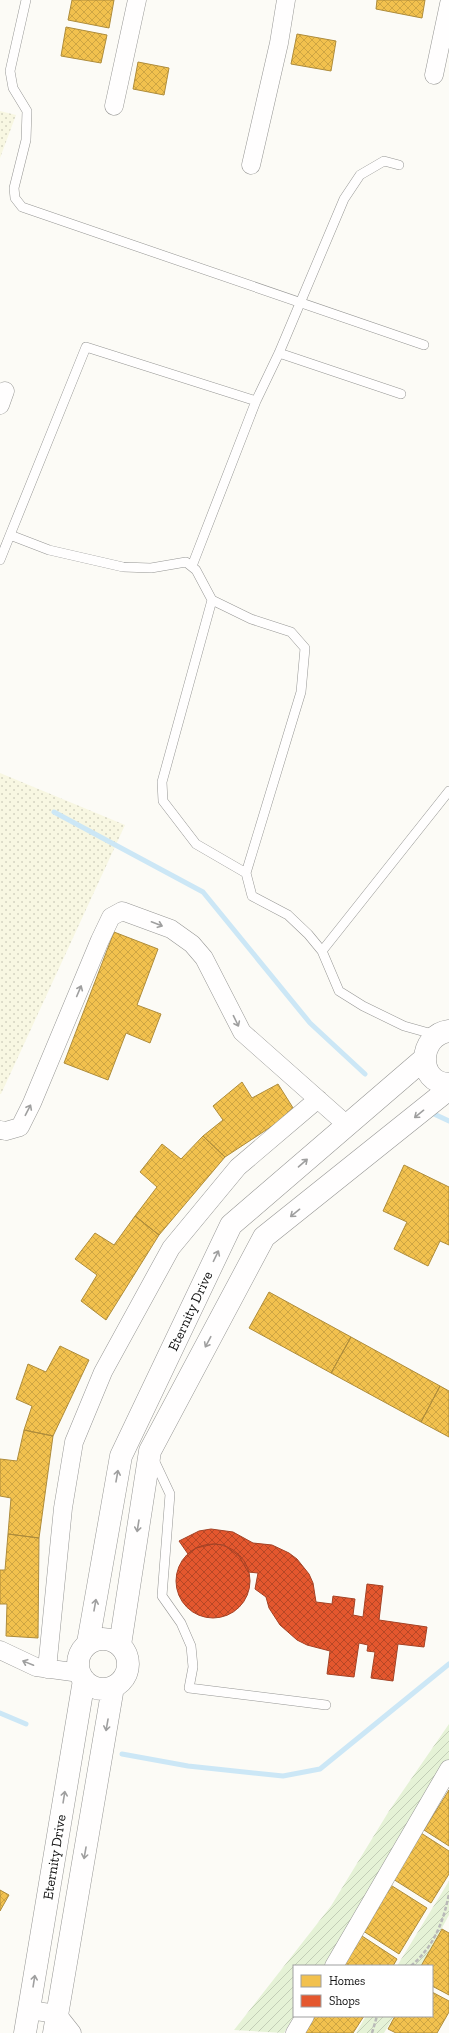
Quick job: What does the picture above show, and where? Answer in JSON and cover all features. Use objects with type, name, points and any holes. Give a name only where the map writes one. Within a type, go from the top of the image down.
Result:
[{"type":"street","points":[[114,106],[137,0]]},
{"type":"street","points":[[251,165],[279,43],[286,0]]},
{"type":"street","points":[[434,75],[449,4]]},
{"type":"street","points":[[0,1130],[6,1131],[20,1127],[32,1103],[100,940],[111,917],[122,911],[171,929],[192,944],[204,958],[242,1032],[347,1125]]},
{"type":"street","name":"Eternity Drive","points":[[25,2033],[82,1677],[79,1657],[82,1649],[88,1643],[121,1456],[231,1225],[424,1059],[429,1042],[442,1033]]},
{"type":"street","points":[[424,1059],[426,1068],[431,1075],[438,1081],[449,1084]]},
{"type":"street","name":"Eternity Drive","points":[[120,1645],[150,1451],[264,1237],[449,1089]]},
{"type":"street","points":[[47,1668],[63,1508],[74,1442],[103,1372],[171,1248],[238,1168],[318,1099]]},
{"type":"street","points":[[198,1294],[223,1314]]},
{"type":"street","points":[[0,1650],[25,1663],[82,1677],[97,1688],[113,1687],[122,1679],[128,1668],[125,1652],[120,1645],[105,1638],[88,1643]]},
{"type":"street","name":"Eternity Drive","points":[[55,2024],[113,1687]]},
{"type":"street","points":[[335,1965],[449,1769]]},
{"type":"street","points":[[29,2010],[72,2033]]},
{"type":"street","points":[[295,2033],[303,2017]]},
{"type":"lane","points":[[26,0],[10,72],[13,88],[27,111],[26,140],[14,188],[14,198],[22,207],[300,301],[424,345]]},
{"type":"lane","points":[[192,566],[256,401],[279,353],[344,199],[360,175],[384,161],[399,165]]},
{"type":"lane","points":[[0,560],[86,347],[256,401]]},
{"type":"lane","points":[[279,353],[401,394]]},
{"type":"lane","points":[[10,535],[49,550],[123,566],[151,568],[186,562],[192,566],[212,600],[251,619],[290,632],[305,648],[301,692],[246,873],[252,896],[288,915],[308,934],[322,951],[339,991],[363,1006],[404,1026],[442,1033]]},
{"type":"lane","points":[[212,600],[162,782],[163,801],[196,844],[246,873]]},
{"type":"lane","points":[[322,951],[449,791]]},
{"type":"lane","points":[[150,1451],[170,1494],[162,1596],[181,1623],[191,1646],[194,1667],[189,1688],[326,1705]]},
{"type":"path","points":[[412,1965],[429,1948],[436,1935],[443,1921],[449,1894]]},
{"type":"path","points":[[372,2033],[377,2017]]},
{"type":"green space","points":[[0,111],[16,115],[0,158]]},
{"type":"green space","points":[[0,773],[125,825],[1,1094],[0,1094]]},
{"type":"green space","points":[[449,1724],[449,1762],[326,1965],[293,1965],[293,2017],[284,2033],[234,2030],[331,1906],[389,1811]]},
{"type":"green space","points":[[449,1881],[449,1915],[422,1965],[398,1965]]},
{"type":"green space","points":[[365,2017],[393,2017],[384,2033],[356,2033]]},
{"type":"building: Homes","points":[[72,0],[114,0],[109,28],[68,20]]},
{"type":"building: Homes","points":[[377,0],[425,0],[422,18],[376,9]]},
{"type":"building: Homes","points":[[66,27],[107,35],[101,63],[61,56]]},
{"type":"building: Homes","points":[[297,34],[336,41],[331,71],[291,64]]},
{"type":"building: Homes","points":[[138,62],[169,68],[164,95],[133,89]]},
{"type":"building: Homes","points":[[114,932],[158,949],[137,1005],[161,1014],[150,1043],[126,1033],[108,1080],[64,1063]]},
{"type":"building: Homes","points":[[242,1082],[252,1098],[278,1084],[295,1111],[225,1157],[203,1136],[223,1120],[213,1106]]},
{"type":"building: Homes","points":[[203,1136],[225,1157],[159,1235],[135,1216],[157,1187],[140,1172],[162,1144],[181,1159]]},
{"type":"building: Homes","points":[[404,1165],[449,1187],[449,1245],[440,1241],[428,1266],[394,1249],[407,1222],[383,1211]]},
{"type":"building: Homes","points":[[135,1216],[159,1235],[106,1320],[81,1301],[97,1275],[75,1259],[95,1233],[114,1245]]},
{"type":"building: Homes","points":[[269,1292],[351,1337],[331,1373],[249,1328]]},
{"type":"building: Homes","points":[[351,1337],[440,1386],[421,1422],[331,1373]]},
{"type":"building: Homes","points":[[60,1346],[89,1360],[53,1436],[24,1430],[32,1406],[16,1399],[28,1364],[46,1372]]},
{"type":"building: Homes","points":[[440,1386],[449,1391],[449,1437],[421,1422]]},
{"type":"building: Homes","points":[[24,1430],[53,1436],[39,1538],[8,1534],[11,1498],[0,1496],[0,1459],[17,1461]]},
{"type":"building: Homes","points":[[8,1534],[39,1538],[38,1638],[6,1636],[7,1604],[0,1604],[0,1570],[5,1570]]},
{"type":"building: Homes","points":[[449,1790],[449,1846],[424,1830]]},
{"type":"building: Homes","points":[[421,1833],[449,1851],[449,1874],[431,1903],[393,1879]]},
{"type":"building: Homes","points":[[389,1884],[427,1908],[399,1954],[360,1929]]},
{"type":"building: Homes","points":[[0,1890],[9,1895],[0,1911]]},
{"type":"building: Homes","points":[[442,1929],[449,1933],[449,1995],[433,1987],[433,1965],[422,1965]]},
{"type":"building: Homes","points":[[359,1934],[397,1959],[394,1965],[340,1965]]},
{"type":"building: Homes","points":[[433,1993],[449,2001],[449,2012],[437,2033],[396,2033],[388,2029],[394,2017],[433,2017]]},
{"type":"building: Homes","points":[[310,2017],[363,2017],[353,2033],[304,2033]]},
{"type":"building: Shops","points":[[211,1529],[233,1532],[253,1543],[272,1545],[289,1553],[297,1559],[309,1574],[313,1583],[316,1602],[332,1604],[333,1596],[355,1599],[353,1615],[363,1617],[367,1584],[383,1586],[379,1620],[427,1627],[424,1647],[398,1644],[393,1681],[371,1678],[375,1652],[367,1651],[368,1645],[359,1643],[354,1677],[327,1674],[330,1651],[307,1645],[297,1640],[280,1625],[269,1608],[266,1597],[255,1589],[258,1573],[248,1572],[239,1556],[224,1545],[214,1544],[196,1548],[188,1554],[179,1541],[199,1531]]},
{"type":"building: Shops","points":[[213,1544],[227,1547],[239,1555],[247,1567],[250,1581],[247,1595],[239,1607],[227,1615],[213,1618],[199,1615],[187,1607],[179,1595],[176,1581],[179,1567],[187,1555],[199,1547]]},
{"type":"waterway","points":[[54,812],[203,892],[310,1023],[365,1074]]},
{"type":"waterway","points":[[434,1114],[449,1121]]},
{"type":"waterway","points":[[122,1754],[188,1766],[283,1776],[320,1769],[449,1664]]},
{"type":"waterway","points":[[0,1713],[26,1724]]}]
